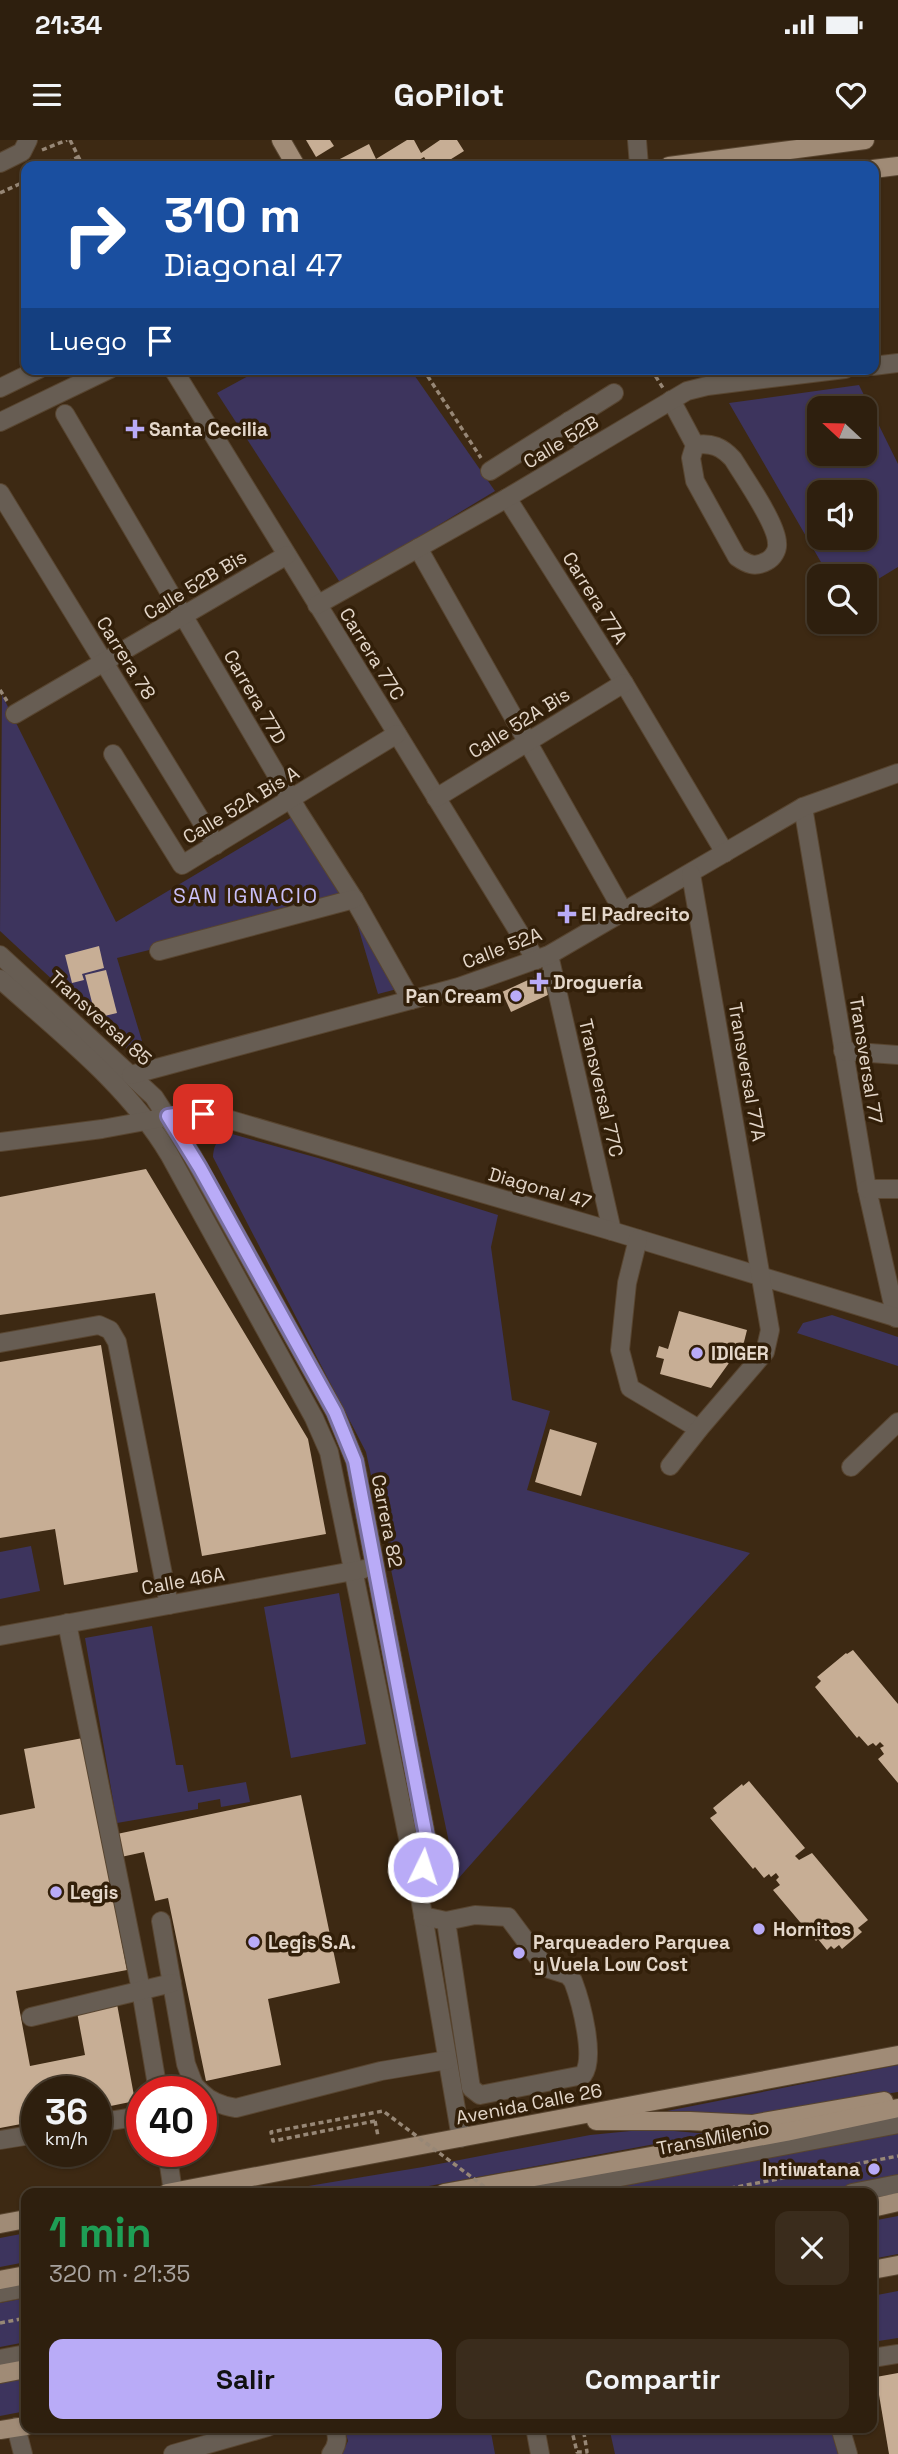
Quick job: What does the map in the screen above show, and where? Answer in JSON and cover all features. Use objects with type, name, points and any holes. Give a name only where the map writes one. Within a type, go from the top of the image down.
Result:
[{"type":"main road","points":[[281,140],[293,161]]},
{"type":"main road","points":[[706,161],[865,140]]},
{"type":"main road","points":[[879,168],[898,166]]},
{"type":"main road","name":"Avenida Calle 26","points":[[191,2188],[898,2055]]},
{"type":"main road","points":[[558,2120],[752,2124],[859,2104],[898,2100]]},
{"type":"main road","points":[[472,2188],[786,2132],[898,2108]]},
{"type":"main road","points":[[877,2207],[898,2202]]},
{"type":"main road","points":[[0,2224],[21,2220]]},
{"type":"main road","points":[[877,2269],[898,2265]]},
{"type":"main road","points":[[0,2280],[21,2276]]},
{"type":"main road","points":[[0,2374],[21,2370]]},
{"type":"street","points":[[0,163],[22,152],[28,140]]},
{"type":"street","points":[[636,140],[638,161]]},
{"type":"street","points":[[879,365],[898,363]]},
{"type":"street","points":[[0,388],[27,375]]},
{"type":"street","points":[[0,422],[98,375]]},
{"type":"street","name":"Carrera 77C","points":[[177,375],[436,798],[543,958]]},
{"type":"street","name":"Calle 52B","points":[[317,605],[507,498],[687,391],[706,386],[796,375]]},
{"type":"street","points":[[489,471],[614,393]]},
{"type":"street","points":[[671,400],[695,445],[691,458],[695,481],[737,557],[746,564],[761,565],[772,558],[778,545],[774,530],[733,459],[715,445],[695,445]]},
{"type":"street","name":"Carrera 77D","points":[[65,414],[411,1000]]},
{"type":"street","points":[[569,421],[587,450]]},
{"type":"street","name":"Carrera 78","points":[[0,493],[216,845]]},
{"type":"street","name":"Carrera 77A","points":[[507,498],[624,683],[725,853]]},
{"type":"street","points":[[418,548],[623,911]]},
{"type":"street","name":"Calle 52B Bis","points":[[15,715],[287,555]]},
{"type":"street","name":"Calle 52A Bis","points":[[436,798],[624,683]]},
{"type":"street","name":"Calle 52A Bis A","points":[[113,754],[182,866],[397,734]]},
{"type":"street","name":"Calle 52A","points":[[131,1074],[459,987],[543,958],[803,807],[898,773]]},
{"type":"street","name":"Transversal 77","points":[[803,807],[867,1189],[897,1318]]},
{"type":"street","name":"Transversal 77A","points":[[670,1466],[765,1352],[770,1331],[691,874]]},
{"type":"street","points":[[159,951],[354,900]]},
{"type":"street","name":"Transversal 85","points":[[0,955],[131,1074],[168,1116]]},
{"type":"street","name":"Transversal 77C","points":[[543,958],[612,1231]]},
{"type":"street","name":"Transversal 85","points":[[0,979],[107,1077],[147,1120]]},
{"type":"street","points":[[843,1051],[898,1055]]},
{"type":"street","name":"Diagonal 47","points":[[168,1116],[189,1113],[217,1116],[612,1231],[897,1318]]},
{"type":"street","points":[[0,1142],[102,1129],[168,1116]]},
{"type":"street","name":"Carrera 82","points":[[168,1116],[200,1168],[339,1421],[355,1461],[427,1841],[419,1892]]},
{"type":"street","name":"Carrera 82","points":[[147,1120],[169,1154],[314,1418],[332,1464],[419,1892],[461,2138]]},
{"type":"street","points":[[867,1189],[898,1189]]},
{"type":"street","points":[[638,1239],[627,1283],[620,1350],[630,1388],[699,1429]]},
{"type":"street","points":[[0,1343],[99,1325],[110,1330],[117,1342],[170,1605]]},
{"type":"street","points":[[851,1466],[898,1422]]},
{"type":"street","name":"Calle 46A","points":[[0,1636],[374,1567]]},
{"type":"street","points":[[67,1623],[141,1990],[155,2076]]},
{"type":"street","points":[[423,1916],[446,1921],[475,1915],[508,1917],[545,1968],[568,1975],[573,1981],[589,2052],[587,2070],[583,2075],[480,2095],[471,2088],[446,1921]]},
{"type":"street","points":[[161,1921],[186,2064],[191,2076]]},
{"type":"street","points":[[31,2017],[172,1983]]},
{"type":"street","points":[[217,2103],[236,2108],[380,2070],[447,2060]]},
{"type":"street","name":"TransMilenio","points":[[562,2188],[898,2124]]},
{"type":"street","points":[[0,2140],[21,2137]]},
{"type":"street","points":[[168,2167],[169,2188]]},
{"type":"street","points":[[877,2188],[898,2184]]},
{"type":"street","points":[[0,2293],[21,2289]]},
{"type":"street","points":[[877,2357],[898,2354]]},
{"type":"street","points":[[0,2359],[21,2355]]},
{"type":"street","points":[[14,2428],[23,2454]]},
{"type":"street","points":[[173,2454],[247,2433]]},
{"type":"street","points":[[331,2454],[336,2447],[337,2433]]},
{"type":"street","points":[[536,2433],[540,2454]]},
{"type":"street","points":[[842,2433],[848,2454]]},
{"type":"path","points":[[70,140],[80,161]]},
{"type":"path","points":[[70,161],[78,157]]},
{"type":"path","points":[[0,193],[21,183]]},
{"type":"path","points":[[427,375],[489,471]]},
{"type":"path","points":[[375,2121],[273,2141],[271,2132],[383,2111],[486,2188]]},
{"type":"path","points":[[731,2188],[898,2156]]},
{"type":"path","points":[[0,2323],[21,2319]]},
{"type":"path","points":[[572,2433],[577,2452],[587,2452],[584,2433]]},
{"type":"shaded area","points":[[250,375],[414,375],[495,491],[341,584],[217,393]]},
{"type":"shaded area","points":[[859,385],[864,396],[807,396],[807,466],[877,466],[877,421],[898,464],[898,567],[877,580],[877,564],[822,564],[814,550],[877,550],[877,480],[807,480],[807,538],[729,403]]},
{"type":"shaded area","points":[[2,695],[116,922],[297,814],[350,899],[401,988],[378,994],[350,900],[117,958],[142,1041],[127,1049],[0,931]]},
{"type":"shaded area","points":[[232,1134],[498,1215],[491,1247],[512,1400],[550,1411],[527,1490],[750,1553],[457,1880],[366,1452],[213,1157],[218,1142]]},
{"type":"shaded area","points":[[832,1315],[898,1337],[898,1366],[797,1333],[803,1323]]},
{"type":"shaded area","points":[[31,1546],[40,1591],[0,1599],[0,1552]]},
{"type":"shaded area","points":[[339,1593],[366,1744],[291,1758],[264,1607]]},
{"type":"shaded area","points":[[152,1626],[176,1765],[183,1765],[188,1792],[246,1782],[250,1802],[221,1807],[220,1799],[198,1803],[198,1809],[117,1823],[85,1638]]},
{"type":"shaded area","points":[[898,2065],[898,2092],[748,2116],[662,2112]]},
{"type":"shaded area","points":[[651,2129],[709,2134],[418,2188],[296,2188],[423,2167],[590,2135]]},
{"type":"shaded area","points":[[898,2132],[898,2176],[836,2188],[613,2188]]},
{"type":"shaded area","points":[[898,2216],[898,2254],[877,2258],[877,2220]]},
{"type":"shaded area","points":[[21,2234],[21,2263],[0,2267],[0,2238]]},
{"type":"shaded area","points":[[898,2291],[898,2338],[877,2341],[877,2295]]},
{"type":"shaded area","points":[[21,2299],[21,2343],[0,2347],[0,2303]]},
{"type":"shaded area","points":[[21,2379],[21,2412],[0,2416],[0,2382]]},
{"type":"shaded area","points":[[346,2433],[491,2433],[495,2454],[342,2454],[348,2441]]},
{"type":"shaded area","points":[[610,2433],[832,2433],[838,2454],[615,2454]]},
{"type":"building","points":[[306,140],[330,140],[334,146],[316,157]]},
{"type":"building","points":[[407,140],[414,140],[421,153],[440,140],[457,140],[464,151],[448,161],[427,161],[424,157],[417,161],[336,161],[369,144],[376,159]]},
{"type":"building","points":[[99,946],[104,968],[82,974],[84,980],[72,983],[65,955]]},
{"type":"building","points":[[106,970],[117,1013],[96,1018],[85,975]]},
{"type":"building","points":[[541,974],[550,994],[511,1012],[502,992]]},
{"type":"building","points":[[146,1169],[308,1439],[326,1534],[202,1556],[155,1293],[0,1315],[0,1197]]},
{"type":"building","name":"IDIGER","points":[[679,1311],[747,1330],[744,1342],[711,1388],[660,1374],[664,1359],[656,1357],[659,1346],[668,1349]]},
{"type":"building","points":[[101,1345],[138,1572],[64,1585],[55,1529],[0,1538],[0,1362]]},
{"type":"building","points":[[550,1429],[597,1443],[581,1496],[535,1482]]},
{"type":"building","points":[[853,1650],[898,1704],[898,1783],[878,1759],[884,1754],[880,1748],[884,1746],[880,1742],[876,1746],[873,1743],[868,1746],[859,1736],[857,1738],[815,1687],[821,1681],[817,1677]]},
{"type":"building","name":"Legis","points":[[83,1738],[127,1970],[16,1991],[30,2066],[85,2055],[77,2012],[117,2004],[130,2076],[126,2076],[126,2103],[112,2106],[112,2076],[21,2076],[21,2124],[0,2128],[0,1815],[35,1808],[24,1749]]},
{"type":"building","points":[[749,1781],[805,1848],[795,1856],[799,1860],[812,1853],[868,1920],[858,1928],[862,1932],[842,1949],[839,1945],[834,1949],[831,1946],[827,1950],[818,1939],[816,1941],[773,1890],[780,1885],[776,1880],[779,1877],[776,1873],[764,1878],[755,1867],[753,1869],[710,1818],[717,1813],[713,1808]]},
{"type":"building","name":"Legis S.A.","points":[[301,1795],[340,1983],[268,1999],[281,2065],[217,2079],[217,2076],[205,2076],[168,1898],[155,1901],[144,1852],[121,1857],[117,1834]]},
{"type":"building","points":[[898,2373],[898,2454],[889,2454],[877,2377]]},
{"type":"place","name":"Santa Cecilia","points":[[135,429]]},
{"type":"place","name":"El Padrecito","points":[[567,914]]},
{"type":"place","name":"Droguería","points":[[539,982]]},
{"type":"place","name":"Pan Cream","points":[[516,996]]},
{"type":"place","name":"IDIGER","points":[[697,1353]]},
{"type":"place","name":"Legis","points":[[56,1892]]},
{"type":"place","name":"Hornitos","points":[[759,1929]]},
{"type":"place","name":"Legis S.A.","points":[[254,1942]]},
{"type":"place","name":"Parqueadero Parquea y Vuela Low Cost","points":[[519,1953]]},
{"type":"place","name":"Intiwatana","points":[[874,2169]]},
{"type":"district","name":"SAN IGNACIO","points":[[246,895]]},
{"type":"route","points":[[203,1114],[168,1116],[200,1168],[335,1412],[355,1461],[427,1841],[423,1867]]}]
